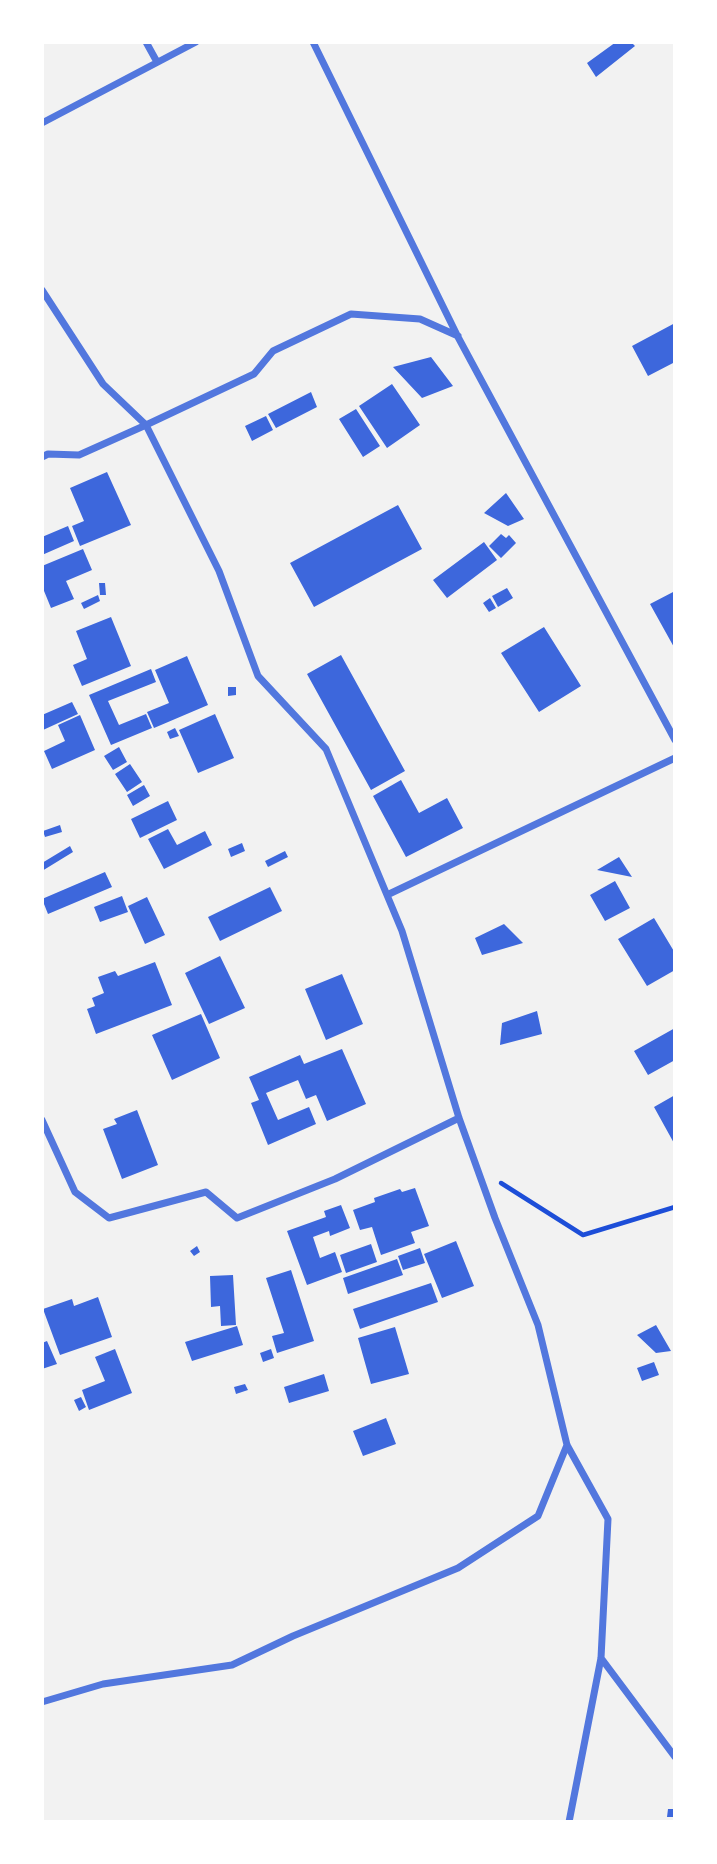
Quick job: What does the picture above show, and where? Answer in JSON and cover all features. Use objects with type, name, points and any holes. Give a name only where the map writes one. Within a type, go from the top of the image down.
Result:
[{"type":"street","points":[[146,42],[157,62]]},
{"type":"street","points":[[42,123],[196,42]]},
{"type":"street","points":[[313,42],[458,337],[675,740]]},
{"type":"street","points":[[42,290],[103,383],[146,425],[219,571],[258,676],[326,749],[402,931],[459,1118],[538,1325],[567,1445],[608,1519],[601,1658],[569,1822]]},
{"type":"street","points":[[42,457],[48,454],[79,456],[146,425],[254,374],[273,351],[351,313],[420,319],[458,337]]},
{"type":"street","points":[[387,895],[675,758]]},
{"type":"street","points":[[42,1120],[75,1192],[109,1218],[206,1192],[237,1218],[335,1179],[459,1118]]},
{"type":"street","points":[[42,1702],[103,1685],[232,1665],[293,1636],[458,1568],[538,1516],[567,1445]]},
{"type":"street","points":[[601,1658],[675,1756]]},
{"type":"path","points":[[477,1167],[583,1235],[675,1207]]},
{"type":"building","points":[[616,42],[631,42],[635,46],[596,77],[587,63]]},
{"type":"building","points":[[675,323],[675,362],[648,376],[632,346]]},
{"type":"building","points":[[431,357],[453,386],[422,398],[393,367]]},
{"type":"building","points":[[392,384],[420,425],[387,448],[359,406]]},
{"type":"building","points":[[311,392],[317,407],[276,428],[268,414]]},
{"type":"building","points":[[356,409],[380,446],[363,457],[339,419]]},
{"type":"building","points":[[266,416],[273,430],[252,441],[245,426]]},
{"type":"building","points":[[107,472],[131,525],[80,546],[72,526],[84,521],[70,488]]},
{"type":"building","points":[[506,493],[524,519],[508,526],[484,513]]},
{"type":"building","points":[[398,505],[422,549],[314,607],[290,563]]},
{"type":"building","points":[[68,526],[74,541],[42,555],[42,537]]},
{"type":"building","points":[[501,534],[506,538],[509,535],[516,543],[501,558],[489,546]]},
{"type":"building","points":[[484,542],[497,560],[447,598],[433,580]]},
{"type":"building","points":[[83,549],[92,570],[66,581],[74,599],[51,608],[42,586],[42,566]]},
{"type":"building","points":[[99,583],[105,583],[106,595],[100,595]]},
{"type":"building","points":[[507,588],[513,598],[498,607],[492,596]]},
{"type":"building","points":[[675,591],[675,649],[650,604]]},
{"type":"building","points":[[98,595],[100,601],[84,609],[81,603]]},
{"type":"building","points":[[490,598],[496,608],[489,612],[483,603]]},
{"type":"building","points":[[111,617],[131,666],[82,686],[73,665],[87,659],[76,631]]},
{"type":"building","points":[[544,627],[581,686],[539,712],[501,653]]},
{"type":"building","points":[[341,655],[405,771],[371,790],[307,674]]},
{"type":"building","points":[[187,656],[208,705],[154,728],[147,712],[169,703],[155,670]]},
{"type":"building","points":[[151,669],[156,682],[108,701],[119,725],[146,714],[152,728],[111,745],[89,695]]},
{"type":"building","points":[[228,687],[236,687],[236,695],[228,696]]},
{"type":"building","points":[[72,702],[78,714],[43,730],[42,715]]},
{"type":"building","points":[[215,714],[234,758],[198,773],[179,730]]},
{"type":"building","points":[[80,715],[95,750],[52,769],[44,751],[65,741],[58,725]]},
{"type":"building","points":[[175,728],[179,736],[170,739],[167,732]]},
{"type":"building","points":[[119,747],[127,762],[113,770],[104,756]]},
{"type":"building","points":[[130,764],[142,782],[127,792],[115,774]]},
{"type":"building","points":[[401,780],[419,813],[447,798],[463,828],[406,857],[373,796]]},
{"type":"building","points":[[144,785],[150,796],[133,806],[127,795]]},
{"type":"building","points":[[168,801],[177,820],[140,838],[131,819]]},
{"type":"building","points":[[60,825],[62,832],[45,837],[43,831]]},
{"type":"building","points":[[168,829],[177,845],[205,831],[212,845],[164,869],[148,839]]},
{"type":"building","points":[[242,843],[245,851],[231,857],[228,849]]},
{"type":"building","points":[[70,846],[73,852],[42,871],[42,863]]},
{"type":"building","points":[[285,851],[288,857],[268,867],[265,861]]},
{"type":"building","points":[[619,857],[632,877],[597,870]]},
{"type":"building","points":[[105,872],[112,887],[48,914],[42,899]]},
{"type":"building","points":[[615,881],[630,908],[605,921],[590,895]]},
{"type":"building","points":[[270,887],[282,911],[220,941],[208,917]]},
{"type":"building","points":[[122,896],[128,912],[100,922],[94,907]]},
{"type":"building","points":[[147,897],[165,935],[145,944],[128,906]]},
{"type":"building","points":[[654,918],[675,953],[675,970],[647,986],[618,939]]},
{"type":"building","points":[[504,924],[523,943],[482,955],[475,938]]},
{"type":"building","points":[[220,956],[245,1008],[209,1024],[185,973]]},
{"type":"building","points":[[155,962],[172,1005],[96,1034],[87,1009],[95,1006],[92,998],[104,993],[98,977],[115,971],[118,976]]},
{"type":"building","points":[[342,974],[363,1024],[326,1040],[305,989]]},
{"type":"building","points":[[537,1011],[542,1034],[500,1045],[502,1023]]},
{"type":"building","points":[[201,1014],[220,1058],[172,1080],[152,1035]]},
{"type":"building","points":[[675,1028],[675,1060],[648,1075],[634,1051]]},
{"type":"building","points":[[342,1049],[366,1104],[327,1121],[316,1095],[306,1099],[298,1080],[266,1093],[278,1120],[309,1107],[316,1124],[268,1145],[251,1103],[259,1100],[249,1077],[300,1055],[304,1064]]},
{"type":"building","points":[[675,1095],[675,1145],[654,1107]]},
{"type":"building","points":[[137,1110],[158,1165],[122,1179],[103,1129],[117,1124],[114,1119]]},
{"type":"building","points":[[415,1188],[429,1226],[411,1232],[415,1243],[381,1255],[372,1227],[360,1230],[353,1210],[375,1202],[374,1198],[400,1189],[402,1192]]},
{"type":"building","points":[[341,1205],[350,1228],[330,1236],[329,1231],[313,1237],[320,1258],[335,1252],[342,1272],[307,1285],[287,1231],[326,1217],[324,1211]]},
{"type":"building","points":[[456,1241],[474,1286],[442,1298],[424,1254]]},
{"type":"building","points":[[371,1244],[377,1262],[346,1273],[340,1255]]},
{"type":"building","points":[[197,1246],[200,1252],[194,1256],[190,1251]]},
{"type":"building","points":[[420,1248],[425,1263],[403,1270],[398,1256]]},
{"type":"building","points":[[397,1259],[403,1275],[348,1294],[343,1278]]},
{"type":"building","points":[[291,1270],[314,1341],[277,1353],[272,1336],[284,1333],[266,1278]]},
{"type":"building","points":[[233,1275],[236,1325],[221,1326],[220,1306],[211,1307],[210,1276]]},
{"type":"building","points":[[431,1283],[438,1302],[360,1329],[353,1309]]},
{"type":"building","points":[[98,1297],[112,1337],[60,1355],[43,1309],[72,1299],[74,1306]]},
{"type":"building","points":[[656,1325],[671,1351],[656,1353],[637,1335]]},
{"type":"building","points":[[237,1326],[243,1345],[192,1361],[185,1342]]},
{"type":"building","points":[[395,1327],[409,1374],[371,1384],[358,1338]]},
{"type":"building","points":[[47,1341],[57,1364],[42,1369],[42,1343]]},
{"type":"building","points":[[115,1349],[132,1393],[89,1410],[82,1390],[105,1381],[95,1357]]},
{"type":"building","points":[[271,1349],[274,1358],[263,1362],[260,1353]]},
{"type":"building","points":[[654,1362],[659,1375],[642,1381],[637,1368]]},
{"type":"building","points":[[324,1374],[329,1391],[289,1403],[284,1387]]},
{"type":"building","points":[[245,1384],[248,1390],[236,1394],[234,1387]]},
{"type":"building","points":[[81,1397],[86,1407],[79,1411],[74,1400]]},
{"type":"building","points":[[386,1418],[396,1444],[363,1456],[353,1431]]},
{"type":"building","points":[[668,1809],[675,1809],[675,1817],[667,1817]]}]
